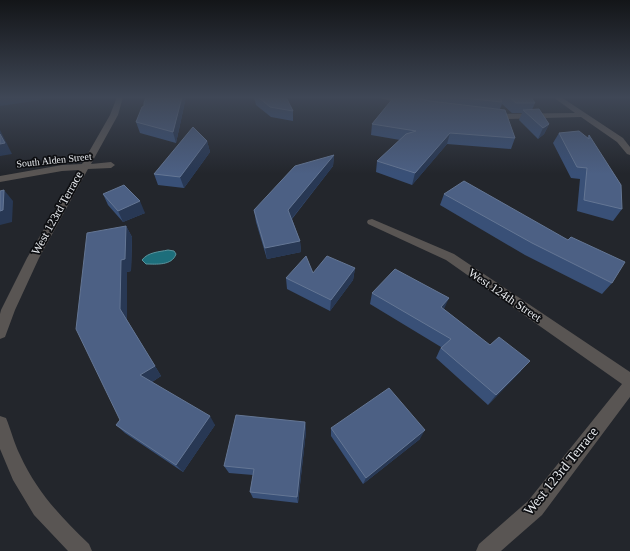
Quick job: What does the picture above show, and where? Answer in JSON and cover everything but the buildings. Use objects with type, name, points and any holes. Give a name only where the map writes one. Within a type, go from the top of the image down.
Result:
[{"type":"street","name":"West 123rd Terrace","points":[[0,332],[8,310],[32,258],[109,123]]},
{"type":"street","points":[[594,123],[620,140],[630,152]]},
{"type":"street","name":"South Alden Street","points":[[0,179],[62,168],[111,165]]},
{"type":"street","name":"West 124th Street","points":[[372,222],[450,257],[630,380]]},
{"type":"street","name":"West 123rd Terrace","points":[[486,551],[535,508],[630,384]]},
{"type":"street","points":[[0,424],[6,444],[26,485],[48,517],[82,551]]},
{"type":"water","points":[[168,250],[174,251],[176,254],[171,261],[163,264],[146,264],[142,260],[150,254]]}]
